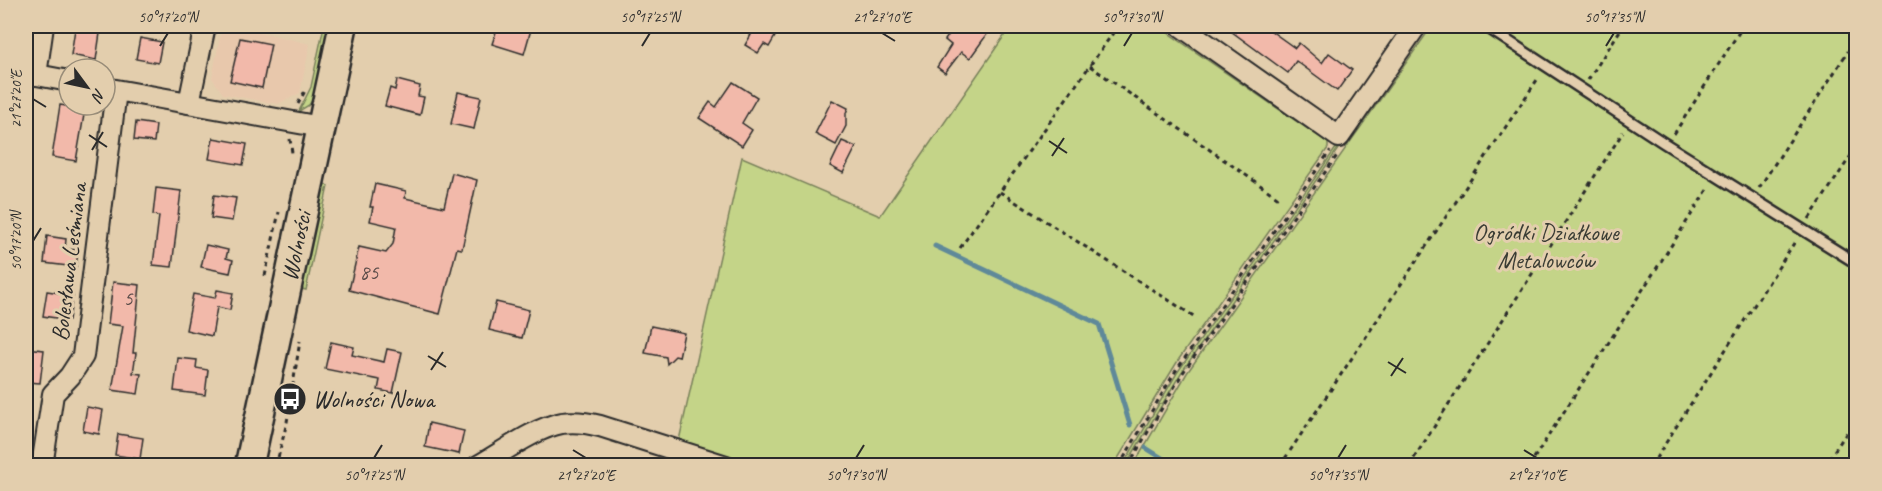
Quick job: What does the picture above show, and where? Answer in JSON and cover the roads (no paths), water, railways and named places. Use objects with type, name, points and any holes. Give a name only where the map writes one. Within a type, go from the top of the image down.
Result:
[{"type":"main road","name":"Wolności","points":[[249,465],[343,26]]},
{"type":"street","points":[[43,26],[31,74],[57,79]]},
{"type":"street","points":[[189,103],[205,26]]},
{"type":"street","points":[[1180,26],[1340,142],[1416,26]]},
{"type":"street","points":[[117,91],[321,127]]},
{"type":"street","name":"Bolesława Leśmiana","points":[[42,465],[53,394],[70,376],[83,356],[107,117]]},
{"type":"street","points":[[478,465],[536,433],[567,423],[582,422],[600,426],[675,458],[726,465]]},
{"type":"lane","points":[[1485,26],[1664,143],[1857,263]]},
{"type":"waterway","points":[[935,246],[1099,324],[1130,425]]},
{"type":"waterway","points":[[1146,448],[1175,466]]},
{"type":"place","name":"Wolności Nowa","points":[[290,399]]},
{"type":"park label","name":"Ogródki Działkowe Metalowców","points":[[1546,246]]}]
